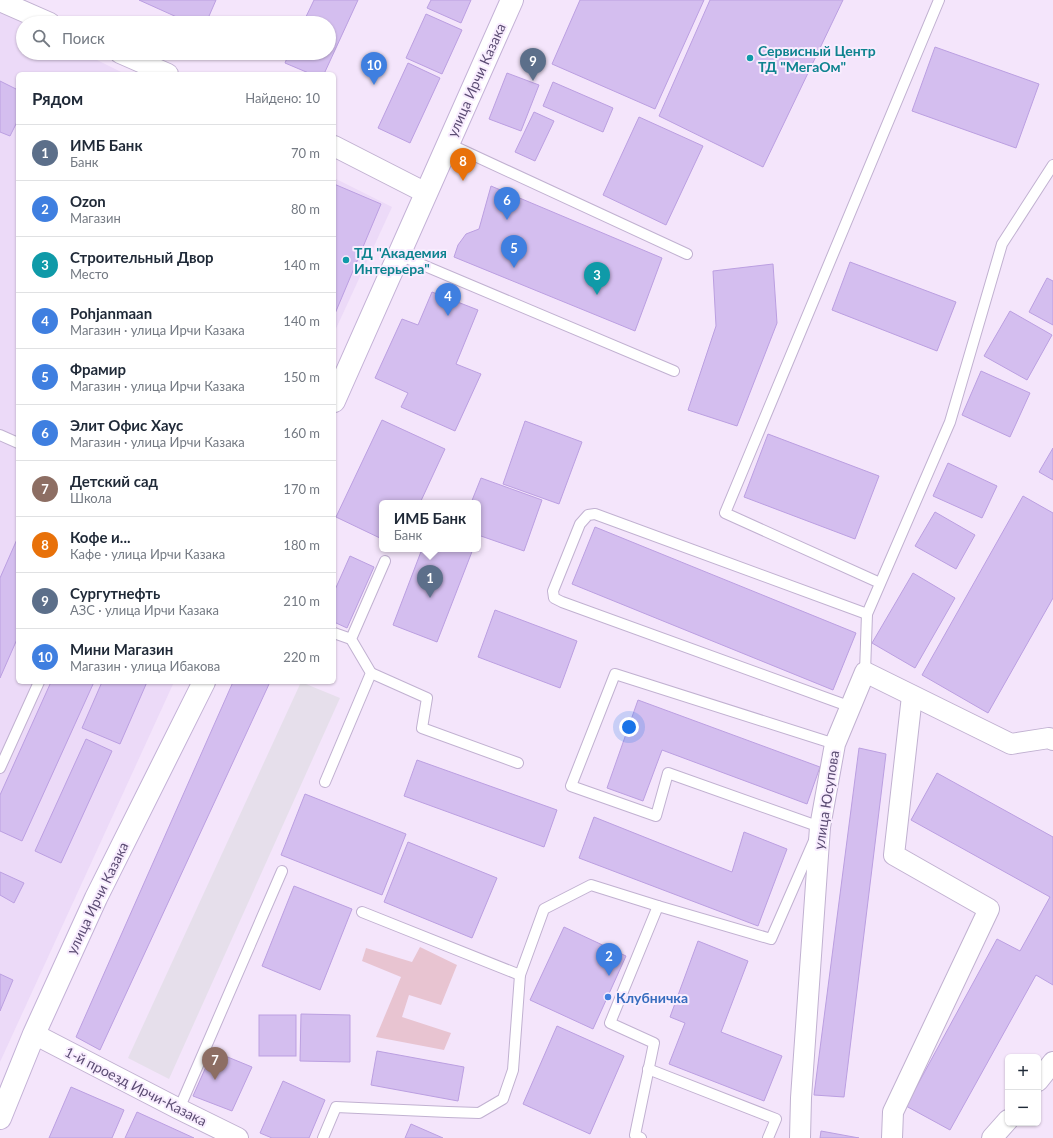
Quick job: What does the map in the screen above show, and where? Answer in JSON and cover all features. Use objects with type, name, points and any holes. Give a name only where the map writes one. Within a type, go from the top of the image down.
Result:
[{"type":"main road","name":"улица Ирчи Казака","points":[[336,397],[512,0]]},
{"type":"main road","name":"улица Ирчи Казака","points":[[0,1118],[34,1034],[96,898],[203,684]]},
{"type":"street","points":[[0,1],[34,16]]},
{"type":"street","points":[[136,60],[163,72]]},
{"type":"street","points":[[336,147],[426,194]]},
{"type":"street","points":[[865,672],[1011,744],[1052,737]]},
{"type":"street","name":"улица Юсупова","points":[[800,1138],[801,1098],[820,827],[835,744],[865,672]]},
{"type":"street","points":[[892,1138],[893,1112],[989,909],[894,855],[912,696]]},
{"type":"street","name":"1-й проезд Ирчи-Казака","points":[[34,1034],[238,1138]]},
{"type":"street","points":[[1041,1077],[1053,1062]]},
{"type":"street","points":[[992,1138],[1005,1123]]},
{"type":"lane","points":[[880,583],[725,513],[939,0]]},
{"type":"lane","points":[[448,143],[687,254]]},
{"type":"lane","points":[[865,672],[867,614],[950,422],[1002,244],[1053,166]]},
{"type":"lane","points":[[399,255],[674,371]]},
{"type":"lane","points":[[0,435],[16,442]]},
{"type":"lane","points":[[851,707],[562,602],[554,598],[553,590],[580,524],[588,515],[595,514],[867,614]]},
{"type":"lane","points":[[351,639],[385,562]]},
{"type":"lane","points":[[336,633],[351,639],[371,674],[427,698],[422,728],[518,763]]},
{"type":"lane","points":[[325,782],[371,674]]},
{"type":"lane","points":[[323,1138],[336,1107],[479,1113],[503,1099],[513,1070],[520,975],[544,909],[591,885],[771,939],[820,827],[668,772],[656,816],[571,786],[615,674],[835,744]]},
{"type":"lane","points":[[0,768],[38,684]]},
{"type":"lane","points":[[179,1109],[282,871]]},
{"type":"lane","points":[[637,1137],[648,1069],[654,1043],[610,1023],[658,906]]},
{"type":"lane","points":[[362,912],[520,975]]},
{"type":"lane","points":[[648,1069],[776,1118],[768,1138]]},
{"type":"shaded area","points":[[0,12],[16,20],[16,60],[97,60],[121,72],[16,72],[16,684],[173,684],[0,1062]]},
{"type":"shaded area","name":"ТД \"Академия Интерьера\"","points":[[336,179],[392,207],[336,329]]},
{"type":"shaded area","points":[[300,684],[306,684],[340,698],[169,1079],[128,1058]]},
{"type":"shaded area","points":[[420,947],[457,965],[441,1005],[409,995],[402,1017],[451,1033],[444,1050],[376,1037],[401,977],[362,961],[366,948],[412,962]]},
{"type":"building","points":[[139,0],[216,0],[209,16],[174,16]]},
{"type":"building","points":[[314,0],[358,0],[336,48],[336,16],[306,16]]},
{"type":"building","points":[[431,0],[471,0],[461,23],[427,8]]},
{"type":"building","points":[[580,0],[704,0],[655,109],[552,64]]},
{"type":"building","name":"Сервисный Центр ТД \"МегаОм\"","points":[[710,0],[843,0],[763,167],[659,116]]},
{"type":"building","points":[[426,14],[462,30],[442,74],[406,58]]},
{"type":"building","points":[[935,47],[1039,84],[1016,148],[912,111]]},
{"type":"building","points":[[286,60],[330,60],[325,72],[306,72],[285,63]]},
{"type":"building","points":[[408,63],[440,78],[410,143],[378,128]]},
{"type":"building","points":[[507,73],[539,85],[521,131],[489,119]]},
{"type":"building","points":[[0,81],[16,89],[16,124],[10,136],[0,132]]},
{"type":"building","points":[[553,82],[613,108],[603,132],[543,106]]},
{"type":"building","points":[[534,112],[554,121],[535,161],[515,152]]},
{"type":"building","points":[[639,117],[703,146],[666,225],[603,195]]},
{"type":"building","name":"ТД \"Академия Интерьера\"","points":[[336,185],[381,204],[336,311]]},
{"type":"building","points":[[491,186],[662,258],[635,331],[454,257],[458,245],[466,234],[479,229]]},
{"type":"building","points":[[850,262],[956,302],[937,351],[832,310]]},
{"type":"building","points":[[773,264],[777,323],[737,426],[688,410],[716,326],[713,271]]},
{"type":"building","points":[[1047,278],[1053,281],[1053,325],[1029,312]]},
{"type":"building","points":[[432,292],[478,310],[456,364],[481,374],[455,431],[401,407],[408,393],[375,378],[402,319],[418,325]]},
{"type":"building","points":[[1010,311],[1052,335],[1027,380],[984,356]]},
{"type":"building","points":[[981,371],[1030,393],[1010,437],[962,415]]},
{"type":"building","points":[[382,420],[445,449],[421,500],[379,500],[379,538],[336,517]]},
{"type":"building","points":[[525,421],[582,442],[559,504],[503,484]]},
{"type":"building","points":[[768,434],[879,476],[855,539],[744,497]]},
{"type":"building","points":[[1053,448],[1053,480],[1039,472]]},
{"type":"building","points":[[948,463],[997,486],[982,518],[933,496]]},
{"type":"building","points":[[481,478],[542,500],[524,551],[481,536],[481,500],[472,500]]},
{"type":"building","points":[[1023,496],[1053,513],[1053,598],[988,713],[922,675]]},
{"type":"building","points":[[935,512],[975,535],[956,569],[915,546]]},
{"type":"building","points":[[595,527],[856,633],[833,690],[572,584]]},
{"type":"building","points":[[16,542],[16,642],[0,678],[0,578]]},
{"type":"building","points":[[421,552],[472,552],[437,642],[393,625]]},
{"type":"building","points":[[350,556],[374,567],[347,628],[336,623],[336,588]]},
{"type":"building","points":[[913,573],[955,598],[915,668],[872,643]]},
{"type":"building","points":[[495,610],[577,641],[560,688],[478,657]]},
{"type":"building","points":[[50,684],[93,684],[22,841],[0,831],[0,795]]},
{"type":"building","points":[[101,684],[146,684],[120,744],[82,728]]},
{"type":"building","points":[[232,684],[269,684],[100,1050],[76,1037]]},
{"type":"building","points":[[638,700],[820,767],[807,804],[662,750],[643,801],[607,788]]},
{"type":"building","points":[[86,739],[112,751],[61,863],[35,851]]},
{"type":"building","points":[[859,748],[886,754],[844,1097],[814,1095]]},
{"type":"building","points":[[417,760],[557,810],[544,847],[404,796]]},
{"type":"building","points":[[937,773],[1053,837],[1053,985],[1036,975],[950,1130],[906,1106],[997,939],[1020,951],[1050,897],[911,820]]},
{"type":"building","points":[[305,794],[406,834],[382,895],[281,855]]},
{"type":"building","points":[[594,817],[732,872],[744,832],[787,849],[758,926],[579,858]]},
{"type":"building","points":[[408,842],[497,878],[472,938],[384,902]]},
{"type":"building","points":[[0,872],[24,883],[14,903],[0,895]]},
{"type":"building","points":[[294,886],[352,909],[320,990],[262,966]]},
{"type":"building","points":[[564,927],[626,956],[593,1029],[530,1000]]},
{"type":"building","points":[[698,941],[748,961],[721,1032],[782,1056],[764,1101],[669,1064],[685,1023],[670,1017]]},
{"type":"building","points":[[0,974],[13,980],[0,1011]]},
{"type":"building","points":[[301,1014],[350,1015],[350,1062],[300,1061]]},
{"type":"building","points":[[259,1015],[296,1015],[296,1056],[259,1056]]},
{"type":"building","points":[[557,1026],[624,1056],[590,1134],[523,1104]]},
{"type":"building","points":[[213,1051],[252,1067],[232,1111],[193,1096]]},
{"type":"building","points":[[377,1051],[464,1067],[458,1101],[371,1085]]},
{"type":"building","points":[[283,1081],[325,1100],[309,1138],[272,1138],[260,1133]]},
{"type":"building","points":[[71,1087],[124,1110],[112,1138],[49,1138]]},
{"type":"building","points":[[137,1112],[194,1138],[125,1138]]},
{"type":"building","points":[[411,1124],[443,1138],[405,1138]]},
{"type":"building","points":[[821,1131],[859,1138],[820,1138]]},
{"type":"place","name":"Сервисный Центр ТД \"МегаОм\"","points":[[750,58]]},
{"type":"place","name":"Сургутнефть","points":[[533,81]]},
{"type":"place","name":"Мини Магазин","points":[[374,85]]},
{"type":"place","name":"Кофе и...","points":[[463,181]]},
{"type":"place","name":"Элит Офис Хаус","points":[[507,220]]},
{"type":"place","name":"ТД \"Академия Интерьера\"","points":[[346,260]]},
{"type":"place","name":"Фрамир","points":[[514,268]]},
{"type":"place","name":"Строительный Двор","points":[[597,295]]},
{"type":"place","name":"Pohjanmaan","points":[[448,316]]},
{"type":"place","name":"ИМБ Банк","points":[[430,598]]},
{"type":"place","name":"Ozon","points":[[609,976]]},
{"type":"place","name":"Клубничка","points":[[608,997]]},
{"type":"place","name":"Детский сад","points":[[215,1080]]}]
